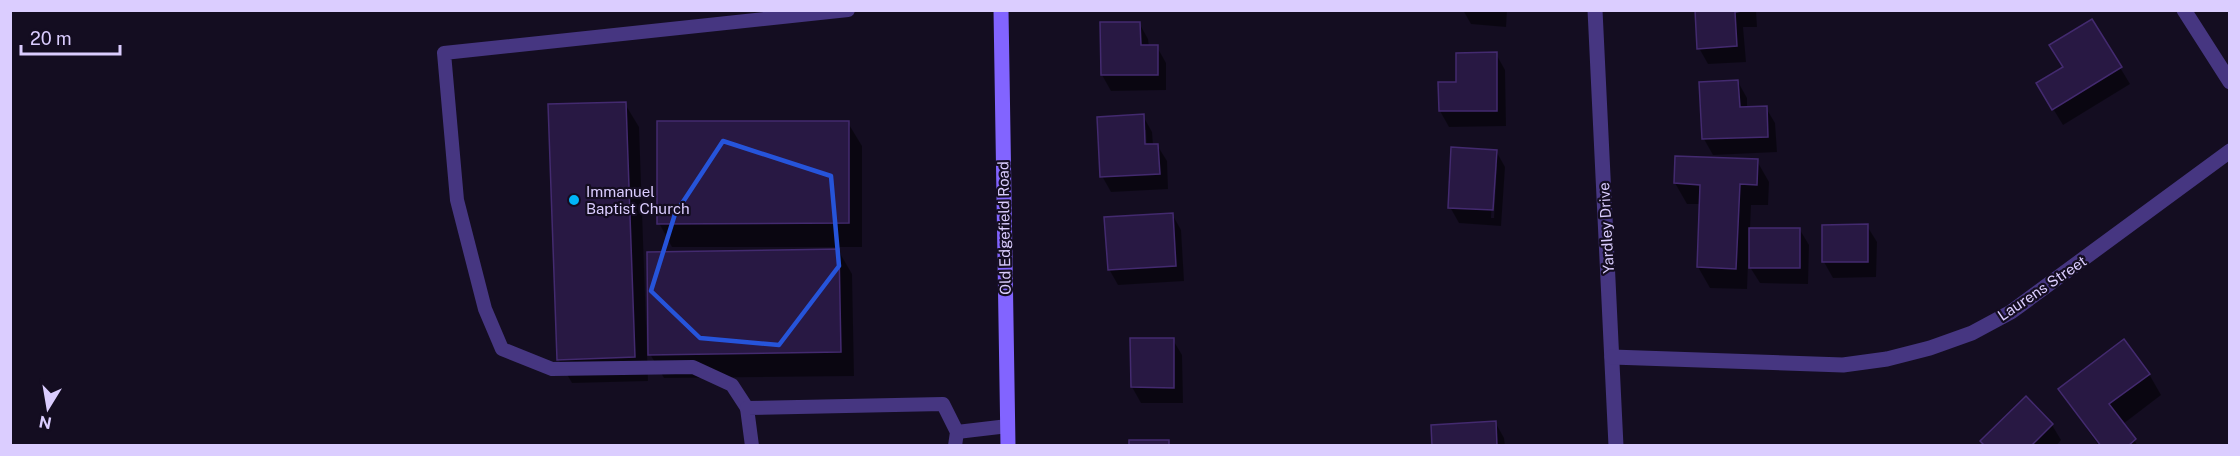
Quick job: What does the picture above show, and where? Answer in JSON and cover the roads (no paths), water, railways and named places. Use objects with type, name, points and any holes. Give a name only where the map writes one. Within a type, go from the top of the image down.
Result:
[{"type":"street","name":"Old Edgefield Road","points":[[1000,10],[1008,446]]},
{"type":"street","name":"Yardley Drive","points":[[1595,10],[1616,446]]},
{"type":"street","points":[[2184,10],[2229,82]]},
{"type":"street","name":"Laurens Street","points":[[1612,357],[1843,365],[1887,359],[1930,348],[1972,333],[2011,312],[2229,152]]},
{"type":"lane","points":[[752,446],[747,408],[732,385],[693,367],[552,369],[502,349],[485,309],[457,200],[444,52],[848,10]]},
{"type":"lane","points":[[747,408],[943,404],[956,439],[1008,426]]},
{"type":"place","name":"Immanuel Baptist Church","points":[[574,200]]}]
